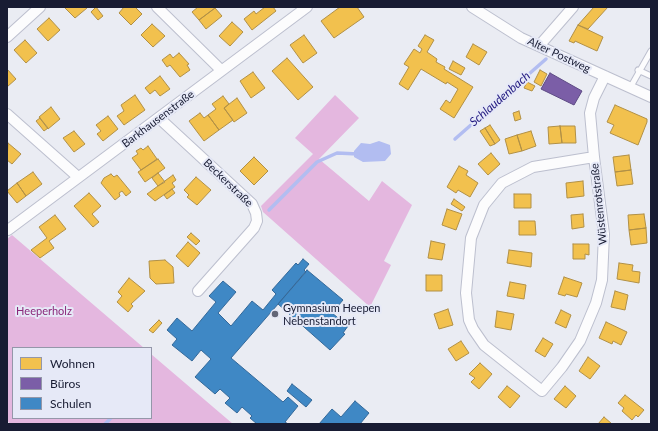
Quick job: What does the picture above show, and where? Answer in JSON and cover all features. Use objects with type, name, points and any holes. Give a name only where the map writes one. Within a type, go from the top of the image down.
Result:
[{"type":"street","points":[[7,37],[40,7]]},
{"type":"street","points":[[156,7],[222,70]]},
{"type":"street","name":"Barkhausenstraße","points":[[8,230],[307,7]]},
{"type":"street","name":"Alter Postweg","points":[[472,7],[503,28],[651,97]]},
{"type":"street","points":[[539,46],[573,7]]},
{"type":"street","name":"Wüstenrotstraße","points":[[594,157],[533,167],[502,182],[484,205],[471,238],[466,293],[470,320],[473,329],[484,346],[542,390],[562,367],[580,341],[589,323],[598,295],[602,274],[604,234],[590,113],[594,98],[604,76]]},
{"type":"street","points":[[7,114],[78,177]]},
{"type":"street","name":"Beckerstraße","points":[[160,118],[252,204],[256,213],[257,221],[254,228],[198,291]]},
{"type":"lane","points":[[630,88],[638,70],[651,51]]},
{"type":"lane","points":[[638,70],[651,76]]},
{"type":"green space","points":[[335,95],[359,118],[319,159],[369,201],[382,181],[412,205],[384,261],[391,265],[370,307],[263,212],[261,206],[313,154],[295,138]]},
{"type":"green space","name":"Heeperholz","points":[[12,235],[143,347],[12,347],[12,419],[152,419],[152,355],[233,424],[10,424],[7,420],[7,239]]},
{"type":"water","points":[[379,141],[390,145],[391,154],[385,161],[363,162],[354,157],[354,151],[361,143],[370,144]]},
{"type":"building: Wohnen","points":[[64,7],[86,7],[87,8],[75,18]]},
{"type":"building: Wohnen","points":[[96,7],[103,16],[98,20],[91,12]]},
{"type":"building: Wohnen","points":[[124,7],[135,7],[142,14],[131,25],[119,13]]},
{"type":"building: Wohnen","points":[[198,7],[215,8],[199,20],[192,12]]},
{"type":"building: Wohnen","points":[[265,7],[273,7],[276,11],[252,30],[244,19],[254,11],[256,14]]},
{"type":"building: Wohnen","points":[[340,7],[357,7],[364,17],[334,38],[321,21]]},
{"type":"building: Wohnen","points":[[594,7],[608,7],[588,29],[578,25]]},
{"type":"building: Wohnen","points":[[215,8],[222,16],[206,29],[199,20]]},
{"type":"building: Wohnen","points":[[49,18],[60,30],[48,41],[37,29]]},
{"type":"building: Wohnen","points":[[232,22],[243,32],[230,46],[219,36]]},
{"type":"building: Wohnen","points":[[152,24],[165,36],[153,47],[141,35]]},
{"type":"building: Wohnen","points":[[578,25],[603,37],[597,51],[575,41],[574,43],[569,41]]},
{"type":"building: Wohnen","points":[[304,35],[317,53],[303,63],[290,45]]},
{"type":"building: Wohnen","points":[[425,35],[434,40],[427,52],[437,59],[436,62],[445,67],[444,69],[473,87],[454,118],[440,109],[446,100],[450,103],[458,89],[447,82],[446,84],[421,69],[408,90],[399,84],[409,67],[404,64],[414,49],[420,53],[422,49],[418,46]]},
{"type":"building: Wohnen","points":[[25,40],[37,53],[26,63],[14,50]]},
{"type":"building: Wohnen","points":[[473,44],[487,52],[479,65],[466,57]]},
{"type":"building: Wohnen","points":[[179,53],[189,64],[187,65],[190,70],[180,77],[170,65],[167,67],[162,60],[170,54],[173,58]]},
{"type":"building: Wohnen","points":[[287,58],[313,87],[298,100],[272,71]]},
{"type":"building: Wohnen","points":[[453,61],[465,68],[461,75],[449,69]]},
{"type":"building: Wohnen","points":[[7,69],[16,79],[7,87]]},
{"type":"building: Wohnen","points":[[540,70],[547,74],[541,86],[534,82]]},
{"type":"building: Wohnen","points":[[253,72],[265,88],[251,98],[240,81]]},
{"type":"building: Wohnen","points":[[160,76],[170,89],[160,96],[155,90],[150,94],[145,88]]},
{"type":"building: Wohnen","points":[[527,82],[535,86],[532,91],[524,88]]},
{"type":"building: Wohnen","points":[[135,95],[145,110],[124,125],[117,116],[124,111],[121,105]]},
{"type":"building: Wohnen","points":[[223,96],[229,104],[224,108],[233,120],[219,130],[208,115],[216,109],[212,104]]},
{"type":"building: Wohnen","points":[[237,98],[247,113],[234,122],[224,108]]},
{"type":"building: Wohnen","points":[[615,105],[647,119],[638,145],[610,133],[614,125],[607,122]]},
{"type":"building: Wohnen","points":[[51,107],[60,119],[48,129],[39,117]]},
{"type":"building: Wohnen","points":[[519,111],[521,119],[515,121],[513,113]]},
{"type":"building: Wohnen","points":[[200,113],[204,118],[208,115],[219,130],[204,141],[189,121]]},
{"type":"building: Wohnen","points":[[108,116],[118,129],[103,141],[97,134],[101,131],[96,125]]},
{"type":"building: Wohnen","points":[[40,118],[48,128],[44,131],[36,121]]},
{"type":"building: Wohnen","points":[[490,125],[500,140],[495,144],[485,128]]},
{"type":"building: Wohnen","points":[[560,126],[562,143],[549,144],[548,127]]},
{"type":"building: Wohnen","points":[[560,126],[575,126],[576,143],[562,143]]},
{"type":"building: Wohnen","points":[[485,128],[495,144],[490,146],[480,131]]},
{"type":"building: Wohnen","points":[[74,131],[85,144],[74,152],[63,138]]},
{"type":"building: Wohnen","points":[[531,131],[536,146],[522,151],[517,135]]},
{"type":"building: Wohnen","points":[[517,135],[522,151],[509,154],[505,139]]},
{"type":"building: Wohnen","points":[[8,143],[21,154],[12,164],[7,160]]},
{"type":"building: Wohnen","points":[[148,146],[157,159],[141,170],[132,158],[138,154],[136,151],[141,148],[143,150]]},
{"type":"building: Wohnen","points":[[491,153],[500,164],[488,175],[478,164]]},
{"type":"building: Wohnen","points":[[629,155],[631,170],[615,172],[613,157]]},
{"type":"building: Wohnen","points":[[254,157],[268,171],[254,185],[240,171]]},
{"type":"building: Wohnen","points":[[158,159],[165,168],[145,182],[138,172]]},
{"type":"building: Wohnen","points":[[459,166],[468,171],[466,175],[478,183],[470,197],[458,190],[456,193],[447,187]]},
{"type":"building: Wohnen","points":[[631,170],[633,184],[617,186],[615,172]]},
{"type":"building: Wohnen","points":[[33,172],[42,184],[26,196],[17,183]]},
{"type":"building: Wohnen","points":[[158,173],[165,182],[158,186],[152,178]]},
{"type":"building: Wohnen","points":[[111,174],[114,177],[117,175],[131,192],[126,196],[122,191],[119,193],[120,196],[115,200],[101,183],[104,178]]},
{"type":"building: Wohnen","points":[[173,175],[176,180],[172,183],[175,187],[155,201],[147,194]]},
{"type":"building: Wohnen","points":[[196,177],[211,190],[197,205],[187,197],[189,195],[184,190]]},
{"type":"building: Wohnen","points":[[583,181],[584,196],[567,198],[566,183]]},
{"type":"building: Wohnen","points":[[17,183],[26,196],[17,203],[7,191]]},
{"type":"building: Wohnen","points":[[172,189],[175,193],[167,199],[164,195]]},
{"type":"building: Wohnen","points":[[89,193],[101,206],[92,214],[99,222],[93,227],[74,206]]},
{"type":"building: Wohnen","points":[[514,194],[531,194],[531,208],[514,208]]},
{"type":"building: Wohnen","points":[[454,199],[465,207],[462,211],[451,204]]},
{"type":"building: Wohnen","points":[[447,209],[462,214],[456,230],[442,225]]},
{"type":"building: Wohnen","points":[[583,214],[584,227],[572,229],[571,215]]},
{"type":"building: Wohnen","points":[[644,214],[646,228],[629,230],[628,215]]},
{"type":"building: Wohnen","points":[[55,215],[66,229],[49,241],[54,248],[40,258],[31,250],[47,238],[39,227]]},
{"type":"building: Wohnen","points":[[519,221],[535,221],[536,235],[519,235]]},
{"type":"building: Wohnen","points":[[646,228],[647,243],[631,245],[629,230]]},
{"type":"building: Wohnen","points":[[191,233],[200,241],[196,245],[187,237]]},
{"type":"building: Wohnen","points":[[431,241],[445,244],[442,260],[428,258]]},
{"type":"building: Wohnen","points":[[188,242],[200,253],[188,267],[176,256]]},
{"type":"building: Wohnen","points":[[573,244],[589,244],[589,255],[585,254],[585,259],[573,259]]},
{"type":"building: Wohnen","points":[[509,250],[532,253],[531,267],[507,263]]},
{"type":"building: Wohnen","points":[[165,260],[173,267],[174,283],[156,284],[150,278],[149,261]]},
{"type":"building: Wohnen","points":[[619,263],[633,265],[632,271],[640,272],[639,283],[617,279]]},
{"type":"building: Wohnen","points":[[426,275],[442,275],[442,291],[426,291]]},
{"type":"building: Wohnen","points":[[564,277],[582,283],[577,297],[566,294],[565,296],[558,294]]},
{"type":"building: Wohnen","points":[[129,278],[145,291],[131,304],[133,306],[128,312],[117,302],[122,296],[118,292]]},
{"type":"building: Wohnen","points":[[510,282],[526,285],[524,299],[507,296]]},
{"type":"building: Wohnen","points":[[615,291],[628,295],[625,310],[611,307]]},
{"type":"building: Wohnen","points":[[448,309],[453,325],[439,329],[434,314]]},
{"type":"building: Wohnen","points":[[561,310],[571,315],[566,328],[555,323]]},
{"type":"building: Wohnen","points":[[497,311],[514,314],[511,330],[495,327]]},
{"type":"building: Wohnen","points":[[159,320],[162,323],[153,333],[149,330]]},
{"type":"building: Wohnen","points":[[606,322],[627,332],[621,345],[613,341],[612,344],[599,338]]},
{"type":"building: Wohnen","points":[[543,338],[553,344],[545,357],[535,351]]},
{"type":"building: Wohnen","points":[[461,341],[469,353],[456,361],[448,349]]},
{"type":"building: Wohnen","points":[[588,357],[600,366],[590,379],[579,371]]},
{"type":"building: Wohnen","points":[[480,363],[492,374],[479,389],[471,382],[475,378],[469,374]]},
{"type":"building: Wohnen","points":[[507,386],[520,396],[510,408],[498,397]]},
{"type":"building: Wohnen","points":[[565,386],[576,396],[566,408],[554,399]]},
{"type":"building: Wohnen","points":[[625,395],[644,410],[638,417],[636,415],[632,420],[622,411],[624,408],[618,403]]},
{"type":"building: Wohnen","points":[[604,417],[612,424],[598,424]]},
{"type":"building: Büros","points":[[550,73],[582,91],[574,105],[541,89]]},
{"type":"building: Schulen","points":[[303,259],[309,264],[304,270],[306,272],[231,358],[283,402],[288,397],[298,406],[285,422],[288,424],[257,424],[250,418],[252,416],[242,407],[237,413],[225,403],[230,398],[220,389],[215,394],[195,377],[211,359],[201,350],[192,361],[172,345],[177,339],[167,330],[177,318],[192,331],[216,302],[209,296],[223,281],[236,292],[218,313],[231,326],[252,301],[263,310],[276,294],[272,290],[296,263],[298,265]]},
{"type":"building: Schulen","points":[[307,270],[343,300],[332,313],[348,326],[343,333],[345,334],[330,350],[278,304]]},
{"type":"building: Schulen","points":[[292,384],[312,400],[306,407],[287,391]]},
{"type":"building: Schulen","points":[[355,401],[369,413],[360,424],[319,424],[332,409],[341,417]]},
{"type":"waterway","name":"Schlaudenbach","points":[[455,139],[546,59]]},
{"type":"waterway","name":"Schlaudenbach","points":[[269,210],[317,162],[337,153],[358,154]]},
{"type":"waterway","name":"Schlaudenbach","points":[[105,424],[110,419]]},
{"type":"place","name":"Gymnasium Heepen Nebenstandort","points":[[275,314]]}]
